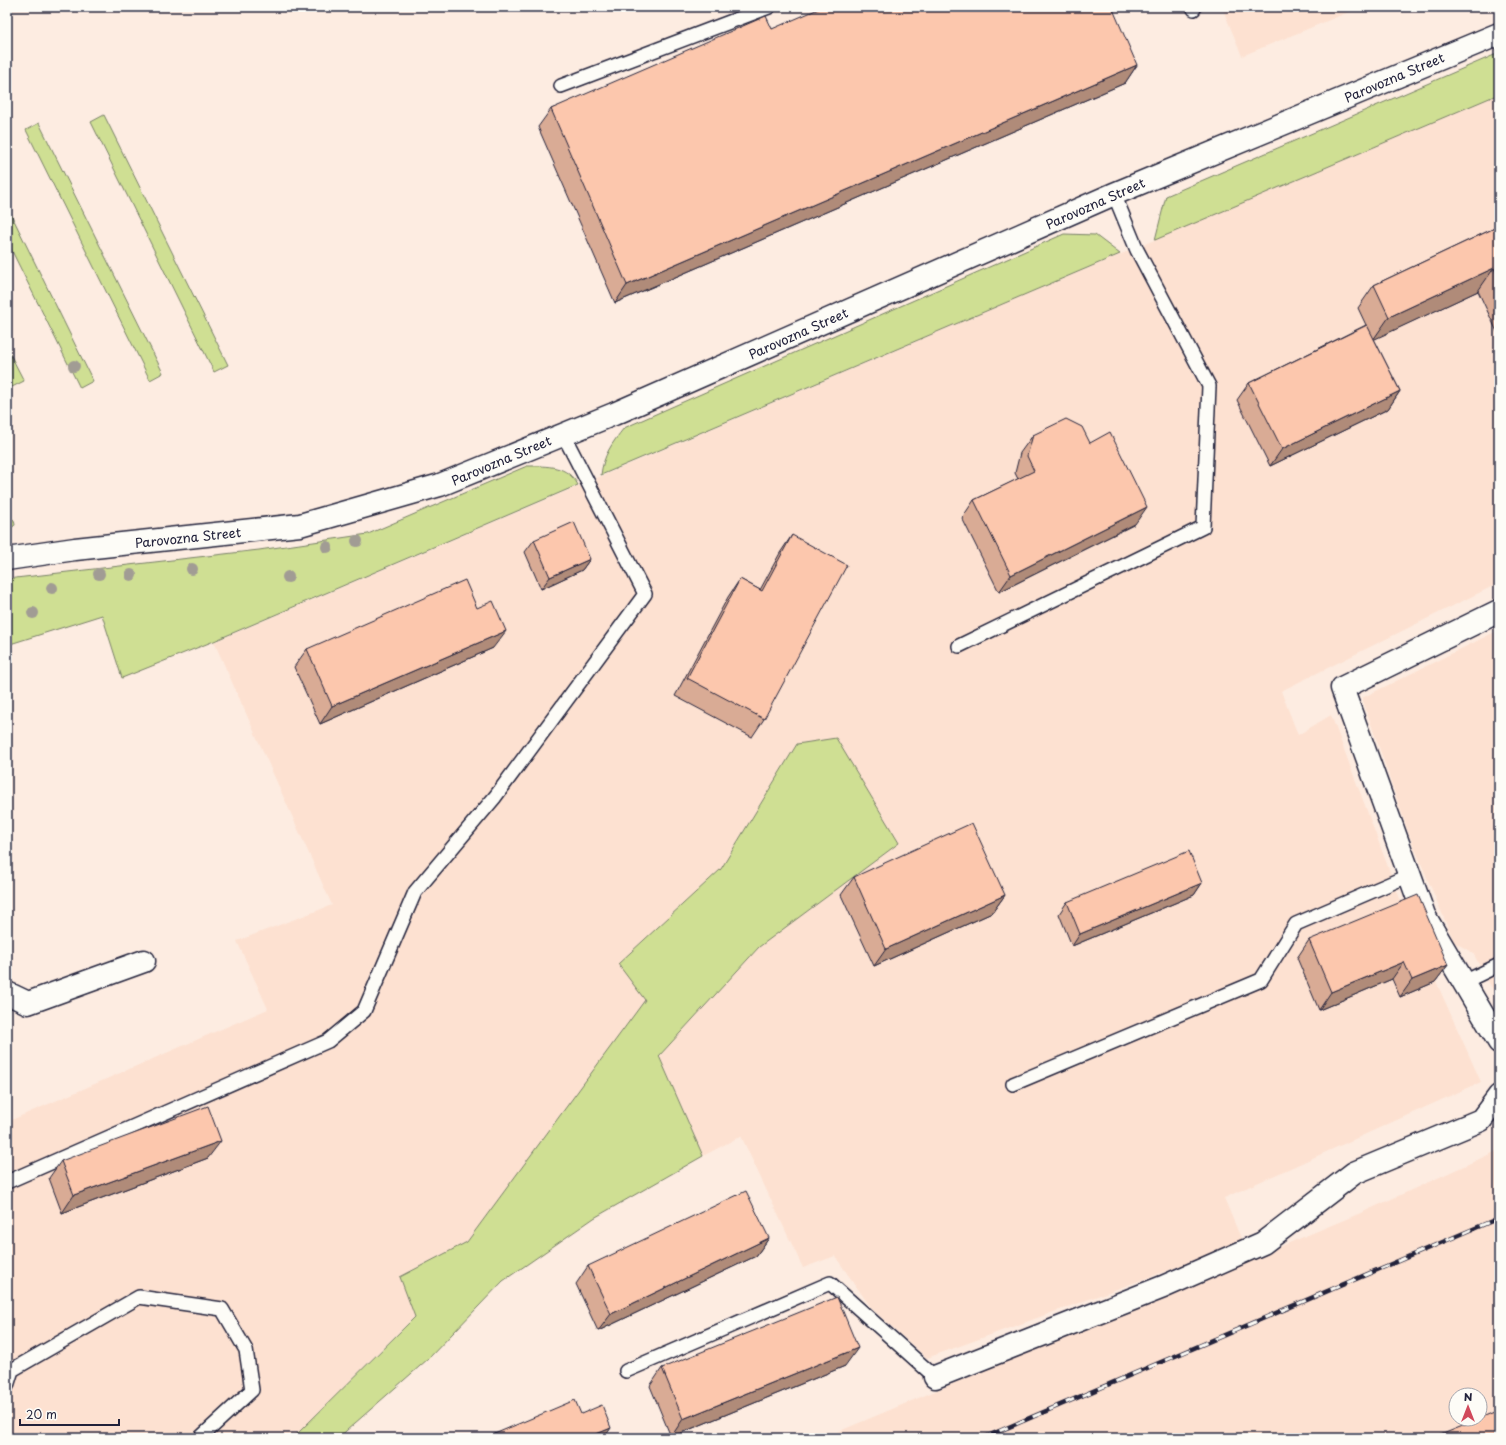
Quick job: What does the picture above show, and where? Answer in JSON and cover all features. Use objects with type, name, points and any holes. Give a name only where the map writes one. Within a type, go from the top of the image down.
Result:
[{"type":"main road","name":"Parovozna Street","points":[[7,559],[75,549],[300,525],[440,486],[1114,194],[1499,34]]},
{"type":"main road","name":"Parovozna Street","points":[[7,550],[75,549]]},
{"type":"main road","points":[[1499,611],[1342,688],[1424,916],[1499,1042]]},
{"type":"main road","points":[[7,993],[28,1003],[144,961]]},
{"type":"main road","points":[[935,1377],[1163,1287],[1263,1244],[1354,1173],[1481,1120],[1499,1096]]},
{"type":"lane","points":[[561,86],[769,7]]},
{"type":"lane","points":[[960,646],[1203,527],[1209,386],[1137,250],[1114,194]]},
{"type":"lane","points":[[7,1182],[328,1040],[364,1012],[415,892],[495,797],[645,594],[563,434]]},
{"type":"lane","points":[[1014,1084],[1261,980],[1296,924],[1410,876]]},
{"type":"lane","points":[[1464,982],[1499,965]]},
{"type":"lane","points":[[626,1371],[830,1283],[935,1377]]},
{"type":"lane","points":[[7,1386],[12,1370],[139,1297],[222,1309],[246,1350],[252,1390],[200,1438]]},
{"type":"shaded area","points":[[1222,7],[1361,7],[1242,56]]},
{"type":"shaded area","points":[[1499,94],[1499,583],[1281,691],[1298,735],[1331,715],[1405,912],[1481,1082],[1224,1198],[1243,1243],[927,1358],[872,1309],[835,1256],[803,1268],[741,1136],[703,1156],[659,1056],[759,947],[899,843],[797,744],[721,869],[618,964],[646,999],[467,1242],[400,1277],[415,1316],[293,1438],[7,1438],[7,1122],[268,1009],[237,941],[332,905],[214,642],[980,314]]},
{"type":"shaded area","points":[[1499,630],[1499,1001],[1473,953],[1454,942],[1410,837],[1362,698]]},
{"type":"shaded area","points":[[1499,1150],[1499,1438],[823,1438],[1363,1212]]},
{"type":"green space","points":[[1499,53],[1499,94],[1155,240],[1166,196]]},
{"type":"green space","points":[[104,115],[228,365],[214,372],[91,122]]},
{"type":"green space","points":[[39,123],[163,373],[150,380],[26,130]]},
{"type":"green space","points":[[7,206],[93,381],[80,388],[7,241]]},
{"type":"green space","points":[[1064,234],[1095,235],[1120,254],[601,475],[609,450],[624,428]]},
{"type":"green space","points":[[7,348],[24,381],[10,388],[7,382]]},
{"type":"green space","points":[[527,466],[542,466],[563,470],[574,478],[578,485],[214,641],[122,678],[102,615],[7,645],[7,579],[259,550],[368,534]]},
{"type":"green space","points":[[7,516],[14,520],[15,525],[7,531]]},
{"type":"green space","points":[[836,738],[899,843],[759,947],[659,1056],[703,1156],[594,1218],[503,1281],[428,1359],[338,1438],[293,1438],[415,1317],[400,1277],[467,1242],[645,1000],[618,964],[721,869],[797,744]]},
{"type":"building","points":[[823,7],[1112,7],[1137,65],[627,285],[551,109],[766,16],[772,29]]},
{"type":"building","points":[[1499,226],[1499,279],[1494,268],[1389,317],[1374,285]]},
{"type":"building","points":[[1367,325],[1400,391],[1282,449],[1249,383]]},
{"type":"building","points":[[1066,419],[1082,427],[1090,443],[1110,432],[1147,507],[1011,575],[974,500],[1034,471],[1027,456],[1033,435]]},
{"type":"building","points":[[574,522],[590,559],[550,577],[534,540]]},
{"type":"building","points":[[792,535],[847,565],[764,719],[687,678],[740,579],[762,591]]},
{"type":"building","points":[[465,580],[477,608],[493,601],[506,631],[332,706],[307,649]]},
{"type":"building","points":[[972,823],[1005,895],[886,949],[854,877]]},
{"type":"building","points":[[1189,851],[1202,883],[1080,934],[1067,902]]},
{"type":"building","points":[[1418,895],[1448,965],[1412,980],[1404,962],[1331,992],[1309,940]]},
{"type":"building","points":[[208,1106],[221,1141],[74,1195],[61,1161]]},
{"type":"building","points":[[746,1191],[769,1238],[611,1314],[588,1266]]},
{"type":"building","points":[[837,1297],[858,1348],[683,1419],[662,1368]]},
{"type":"building","points":[[575,1400],[581,1414],[602,1405],[611,1428],[589,1438],[485,1438]]},
{"type":"building","points":[[1499,1411],[1499,1438],[1433,1438],[1460,1427],[1488,1427],[1488,1416]]},
{"type":"railway","points":[[983,1438],[1499,1218]]}]
